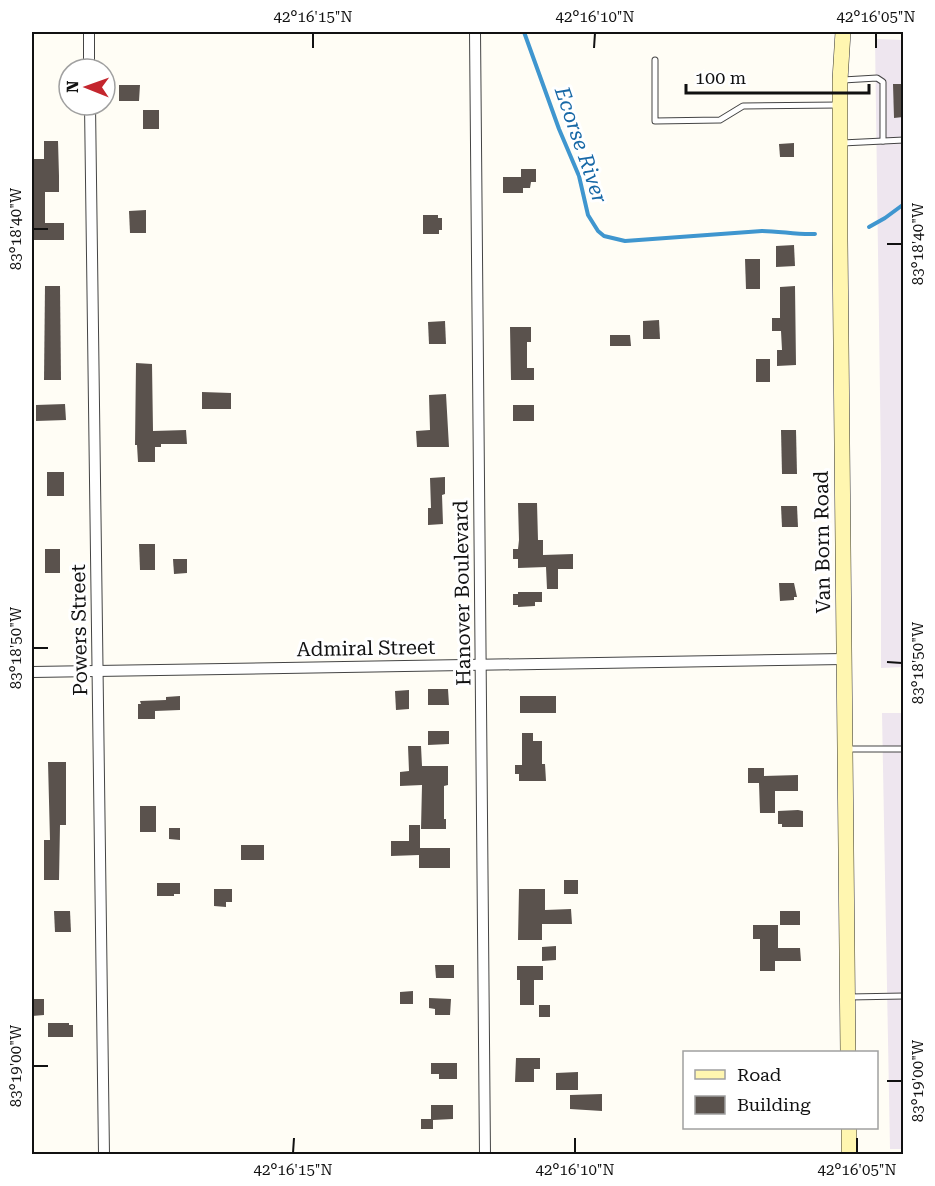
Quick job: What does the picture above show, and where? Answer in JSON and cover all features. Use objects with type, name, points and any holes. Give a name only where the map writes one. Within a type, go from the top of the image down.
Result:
[{"type":"main road","name":"Van Born Road","points":[[843,32],[840,143],[848,1051]]},
{"type":"main road","points":[[849,1129],[849,1155]]},
{"type":"street","points":[[88,32],[89,57]]},
{"type":"street","name":"Hanover Boulevard","points":[[475,32],[485,1155]]},
{"type":"street","name":"Powers Street","points":[[90,117],[104,1155]]},
{"type":"street","name":"Admiral Street","points":[[32,672],[844,659]]},
{"type":"lane","points":[[655,60],[655,121],[720,120],[743,106],[840,105]]},
{"type":"lane","points":[[840,80],[877,78],[883,82],[883,141]]},
{"type":"lane","points":[[840,143],[903,140]]},
{"type":"lane","points":[[844,749],[903,749]]},
{"type":"lane","points":[[847,997],[903,996]]},
{"type":"shaded area","points":[[875,39],[904,40],[903,667],[881,668],[881,466]]},
{"type":"shaded area","points":[[882,713],[903,713],[903,1149],[890,1149]]},
{"type":"building","points":[[893,84],[903,84],[903,117],[894,118]]},
{"type":"building","points":[[119,85],[140,85],[139,101],[119,101]]},
{"type":"building","points":[[143,110],[159,110],[159,129],[143,129]]},
{"type":"building","points":[[44,141],[58,141],[59,176],[59,192],[45,192],[45,223],[64,223],[64,240],[32,240],[32,159],[44,159]]},
{"type":"building","points":[[794,143],[794,157],[780,157],[779,144]]},
{"type":"building","points":[[521,169],[536,169],[536,182],[531,182],[530,188],[523,188],[523,193],[503,193],[503,177],[521,177]]},
{"type":"building","points":[[146,210],[146,233],[130,233],[129,211]]},
{"type":"building","points":[[423,215],[438,215],[438,218],[442,218],[442,230],[439,230],[439,234],[423,234]]},
{"type":"building","points":[[794,245],[795,266],[776,267],[776,246]]},
{"type":"building","points":[[745,259],[760,259],[760,289],[746,289]]},
{"type":"building","points":[[45,286],[60,286],[61,380],[44,380]]},
{"type":"building","points":[[795,286],[796,365],[777,366],[777,350],[782,350],[781,331],[772,331],[772,318],[780,318],[780,287]]},
{"type":"building","points":[[659,320],[660,339],[643,339],[643,321]]},
{"type":"building","points":[[445,321],[446,344],[429,344],[428,322]]},
{"type":"building","points":[[510,327],[531,327],[531,342],[527,342],[527,368],[534,368],[534,380],[511,380]]},
{"type":"building","points":[[610,335],[630,335],[631,346],[610,346]]},
{"type":"building","points":[[756,359],[770,359],[770,382],[756,382]]},
{"type":"building","points":[[136,363],[152,364],[153,431],[186,430],[187,444],[161,444],[161,447],[155,447],[155,462],[138,462],[137,445],[135,445]]},
{"type":"building","points":[[202,392],[231,393],[231,409],[202,409]]},
{"type":"building","points":[[446,394],[449,447],[417,447],[416,431],[430,430],[429,395]]},
{"type":"building","points":[[65,404],[66,420],[36,421],[36,405]]},
{"type":"building","points":[[513,405],[534,405],[534,421],[513,421]]},
{"type":"building","points":[[781,430],[796,430],[797,474],[782,474]]},
{"type":"building","points":[[47,472],[64,472],[64,496],[47,496]]},
{"type":"building","points":[[445,477],[445,494],[442,495],[443,524],[428,525],[428,508],[431,508],[430,478]]},
{"type":"building","points":[[518,503],[537,503],[538,540],[543,540],[543,555],[573,554],[573,569],[558,569],[558,589],[547,589],[546,567],[518,568],[518,559],[513,559],[513,549],[518,549],[519,540]]},
{"type":"building","points":[[781,506],[797,506],[798,527],[782,527]]},
{"type":"building","points":[[139,544],[155,544],[155,570],[140,570]]},
{"type":"building","points":[[45,549],[60,549],[60,573],[45,573]]},
{"type":"building","points":[[173,559],[187,559],[187,573],[174,574]]},
{"type":"building","points":[[779,583],[794,583],[797,597],[794,597],[794,600],[780,601]]},
{"type":"building","points":[[518,592],[542,592],[542,602],[535,602],[535,606],[513,605],[513,594],[518,594]]},
{"type":"building","points":[[428,689],[448,689],[449,705],[428,705]]},
{"type":"building","points":[[409,690],[409,709],[396,710],[395,691]]},
{"type":"building","points":[[180,696],[180,710],[155,711],[155,719],[138,719],[140,701],[166,700],[166,697]]},
{"type":"building","points":[[520,696],[556,696],[556,713],[520,713]]},
{"type":"building","points":[[428,731],[449,731],[449,744],[428,745]]},
{"type":"building","points":[[522,733],[533,733],[533,741],[542,741],[542,764],[545,764],[546,781],[519,781],[519,774],[515,774],[515,765],[522,765]]},
{"type":"building","points":[[408,746],[421,746],[422,766],[448,766],[448,785],[444,786],[446,829],[421,829],[422,785],[400,786],[400,772],[409,771]]},
{"type":"building","points":[[48,762],[66,762],[66,825],[60,825],[59,880],[44,880],[44,840],[50,840]]},
{"type":"building","points":[[748,768],[764,768],[764,776],[798,775],[798,791],[775,791],[775,813],[760,813],[759,783],[748,783]]},
{"type":"building","points":[[140,806],[156,806],[156,832],[140,832]]},
{"type":"building","points":[[778,811],[803,811],[803,827],[782,827],[782,824],[778,824]]},
{"type":"building","points":[[409,825],[420,825],[420,848],[450,848],[450,868],[419,868],[419,855],[391,856],[391,841],[409,841]]},
{"type":"building","points":[[169,828],[180,828],[180,840],[169,839]]},
{"type":"building","points":[[241,845],[264,845],[264,860],[241,860]]},
{"type":"building","points":[[564,880],[578,880],[578,894],[564,894]]},
{"type":"building","points":[[157,883],[180,883],[180,894],[157,896]]},
{"type":"building","points":[[214,889],[232,889],[232,902],[226,902],[226,907],[214,906]]},
{"type":"building","points":[[519,889],[545,889],[545,910],[571,909],[572,924],[542,924],[542,940],[518,940]]},
{"type":"building","points":[[54,911],[70,911],[71,932],[55,932]]},
{"type":"building","points":[[780,911],[800,911],[800,925],[780,925]]},
{"type":"building","points":[[753,925],[778,925],[778,948],[800,948],[801,961],[775,961],[775,971],[760,971],[760,939],[753,939]]},
{"type":"building","points":[[556,946],[556,960],[542,961],[542,947]]},
{"type":"building","points":[[435,965],[454,965],[454,978],[436,978]]},
{"type":"building","points":[[517,966],[543,966],[543,980],[534,980],[534,1005],[520,1005],[520,980],[517,980]]},
{"type":"building","points":[[413,991],[413,1004],[400,1004],[400,992]]},
{"type":"building","points":[[429,998],[451,999],[450,1015],[435,1015],[435,1009],[429,1008]]},
{"type":"building","points":[[32,999],[44,999],[44,1015],[32,1016]]},
{"type":"building","points":[[539,1005],[550,1005],[550,1017],[539,1017]]},
{"type":"building","points":[[48,1023],[73,1025],[73,1037],[48,1037]]},
{"type":"building","points":[[516,1058],[540,1058],[540,1069],[534,1069],[534,1082],[515,1082]]},
{"type":"building","points":[[431,1063],[457,1063],[457,1079],[439,1079],[439,1074],[431,1074]]},
{"type":"building","points":[[578,1072],[578,1090],[556,1090],[556,1073]]},
{"type":"building","points":[[602,1094],[602,1111],[570,1109],[570,1095]]},
{"type":"building","points":[[431,1105],[453,1105],[453,1119],[433,1120],[433,1129],[421,1129],[421,1119],[431,1119]]},
{"type":"waterway","name":"Ecorse River","points":[[524,32],[559,129],[579,176],[588,215],[604,236],[625,241],[762,231],[815,234]]},
{"type":"waterway","name":"Ecorse River","points":[[869,227],[904,204]]}]
